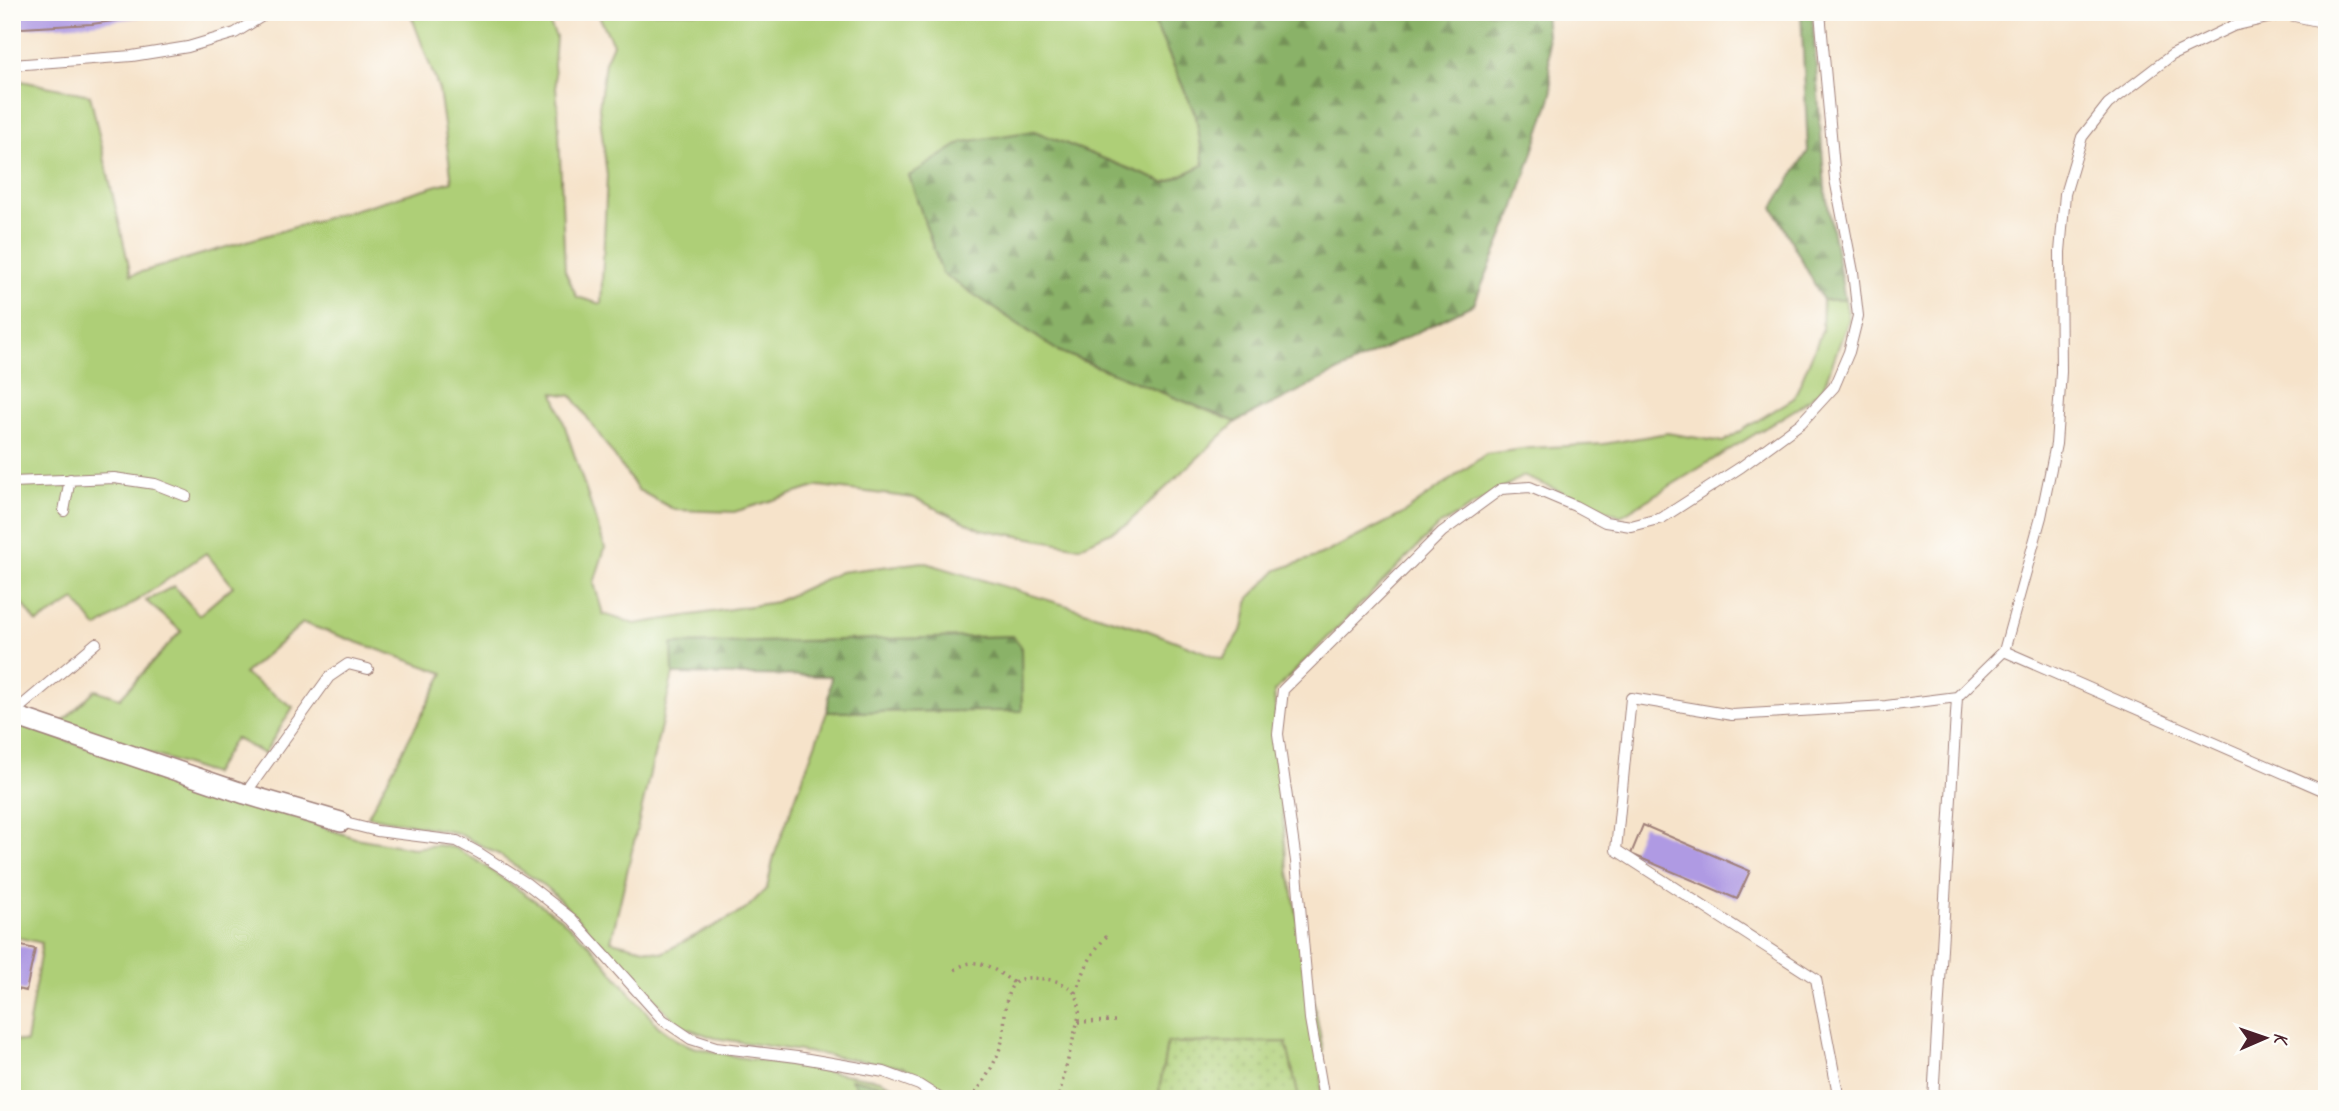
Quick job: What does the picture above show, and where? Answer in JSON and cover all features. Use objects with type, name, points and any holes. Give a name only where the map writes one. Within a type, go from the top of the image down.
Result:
[{"type":"street","points":[[12,714],[245,794],[341,822]]},
{"type":"lane","points":[[12,65],[132,56],[188,47],[235,33],[269,12]]},
{"type":"lane","points":[[1324,1099],[1310,1018],[1296,861],[1278,734],[1283,690],[1442,532],[1501,489],[1530,486],[1605,522],[1631,526],[1661,518],[1741,467],[1801,423],[1834,387],[1849,352],[1858,316],[1853,272],[1835,179],[1820,12]]},
{"type":"lane","points":[[1839,1099],[1816,979],[1616,850],[1631,698],[1731,715],[1886,706],[1957,697],[2004,651],[2040,517],[2056,444],[2061,372],[2060,252],[2065,194],[2082,137],[2108,104],[2172,55],[2233,26],[2286,14],[2327,23]]},
{"type":"lane","points":[[12,482],[114,478],[137,480],[186,496]]},
{"type":"lane","points":[[64,511],[70,479]]},
{"type":"lane","points":[[12,714],[96,643]]},
{"type":"lane","points":[[2004,651],[2327,792]]},
{"type":"lane","points":[[245,794],[329,677],[348,664],[368,669]]},
{"type":"lane","points":[[1933,1099],[1957,697]]},
{"type":"lane","points":[[341,822],[377,831],[457,841],[479,853],[526,883],[572,919],[663,1020],[691,1039],[716,1047],[884,1072],[919,1085],[941,1099]]},
{"type":"path","points":[[1076,993],[1088,960],[1107,936]]},
{"type":"path","points":[[955,970],[970,962],[979,962],[1014,983]]},
{"type":"path","points":[[972,1099],[990,1070],[1001,1045],[1005,1031],[1004,1006],[1014,983],[1024,977],[1050,979],[1065,985],[1076,993],[1080,1006],[1058,1099]]},
{"type":"path","points":[[1078,1021],[1117,1021]]},
{"type":"green space","points":[[410,12],[544,12],[556,37],[554,65],[565,271],[577,297],[601,304],[607,176],[599,108],[605,62],[613,44],[597,12],[1150,12],[1196,116],[1204,165],[1165,183],[1034,131],[1058,351],[1236,422],[1126,525],[1079,547],[980,529],[914,498],[819,486],[734,512],[675,510],[638,490],[572,396],[554,393],[605,548],[594,583],[603,614],[635,624],[776,602],[840,572],[923,562],[1144,629],[1223,659],[1243,628],[1249,598],[1277,570],[1321,555],[1401,515],[1486,454],[1530,448],[1604,444],[1667,433],[1723,442],[1794,398],[1822,331],[1823,300],[1845,300],[1849,319],[1823,388],[1799,407],[1621,516],[1523,476],[1437,527],[1274,692],[1286,857],[1323,1050],[1321,1099],[1299,1099],[1286,1042],[1167,1043],[1158,1099],[958,1099],[903,1067],[715,1038],[680,1026],[550,890],[498,854],[457,833],[368,816],[444,673],[303,623],[244,674],[293,707],[264,754],[235,738],[213,774],[60,724],[95,690],[120,698],[181,631],[146,601],[174,586],[199,615],[233,586],[206,553],[97,628],[75,600],[37,623],[12,589],[12,79],[90,95],[131,275],[452,181],[439,90]],"holes":[[[673,644],[1022,710],[827,712],[774,856],[767,888],[745,910],[662,953],[611,941],[673,674]]]},
{"type":"green space","points":[[1150,12],[1545,12],[1552,94],[1515,207],[1474,304],[1236,422],[1058,351],[942,273],[909,176],[963,142],[1034,131],[1165,183],[1204,165],[1196,116]]},
{"type":"green space","points":[[1801,12],[1812,12],[1825,188],[1845,300],[1823,300],[1773,207],[1808,151]]},
{"type":"green space","points":[[1013,636],[1021,646],[1022,711],[827,712],[831,676],[673,674],[672,644]]},
{"type":"green space","points":[[12,722],[355,838],[413,848],[438,845],[455,848],[560,918],[591,946],[658,1026],[677,1040],[693,1047],[738,1057],[880,1080],[921,1099],[887,1086],[852,1080],[864,1099],[12,1099],[12,1040],[26,1042],[42,943],[12,936]]},
{"type":"green space","points":[[1286,1042],[1299,1099],[1158,1099],[1167,1043]]},
{"type":"green space","points":[[851,1079],[887,1086],[921,1099],[864,1099]]},
{"type":"building","points":[[12,12],[162,14],[92,24],[12,28]]},
{"type":"building","points":[[1643,825],[1750,871],[1737,899],[1631,854]]},
{"type":"building","points":[[13,944],[35,949],[26,991],[12,988]]}]
